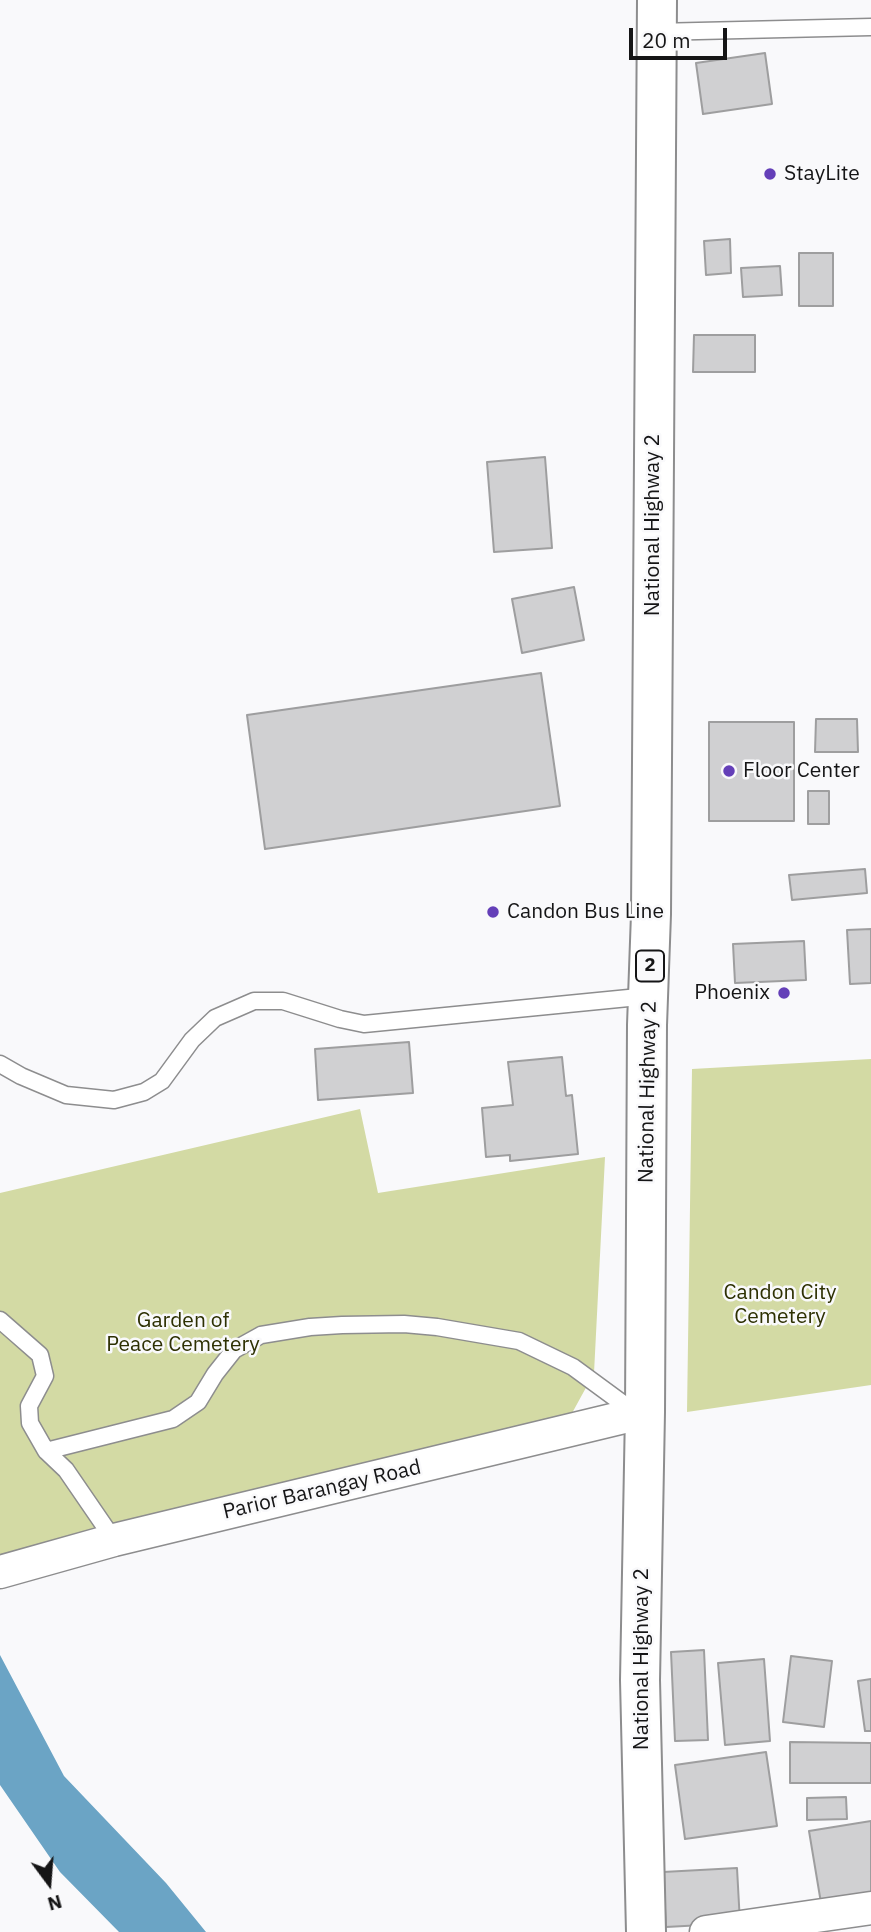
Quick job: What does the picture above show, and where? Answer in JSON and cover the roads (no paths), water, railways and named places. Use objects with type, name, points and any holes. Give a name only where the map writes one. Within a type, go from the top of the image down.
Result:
[{"type":"main road","name":"National Highway 2","points":[[646,1932],[640,1680],[641,1413],[649,996],[656,16]]},
{"type":"street","name":"Parior Barangay Road","points":[[0,1572],[114,1539],[641,1413]]},
{"type":"street","points":[[706,1932],[871,1908]]},
{"type":"lane","points":[[656,16],[871,27]]},
{"type":"lane","points":[[0,1064],[66,1095],[114,1100],[144,1092],[162,1081],[192,1040],[215,1018],[254,1001],[284,1001],[364,1024],[649,996]]},
{"type":"lane","points":[[0,1320],[40,1355],[45,1376],[29,1406],[30,1423],[46,1451],[66,1470],[114,1539]]},
{"type":"lane","points":[[46,1451],[173,1419],[198,1402],[234,1350],[261,1335],[310,1327],[404,1324],[519,1341],[573,1367],[641,1413]]},
{"type":"water","points":[[0,1655],[64,1776],[166,1883],[206,1932],[119,1932],[60,1872],[0,1785]]},
{"type":"place","name":"StayLite","points":[[770,174]]},
{"type":"place","name":"Floor Center","points":[[729,771]]},
{"type":"place","name":"Candon Bus Line","points":[[493,912]]},
{"type":"place","name":"Phoenix","points":[[784,993]]},
{"type":"park label","name":"Candon City Cemetery","points":[[780,1305]]},
{"type":"park label","name":"Garden of Peace Cemetery","points":[[183,1333]]}]
